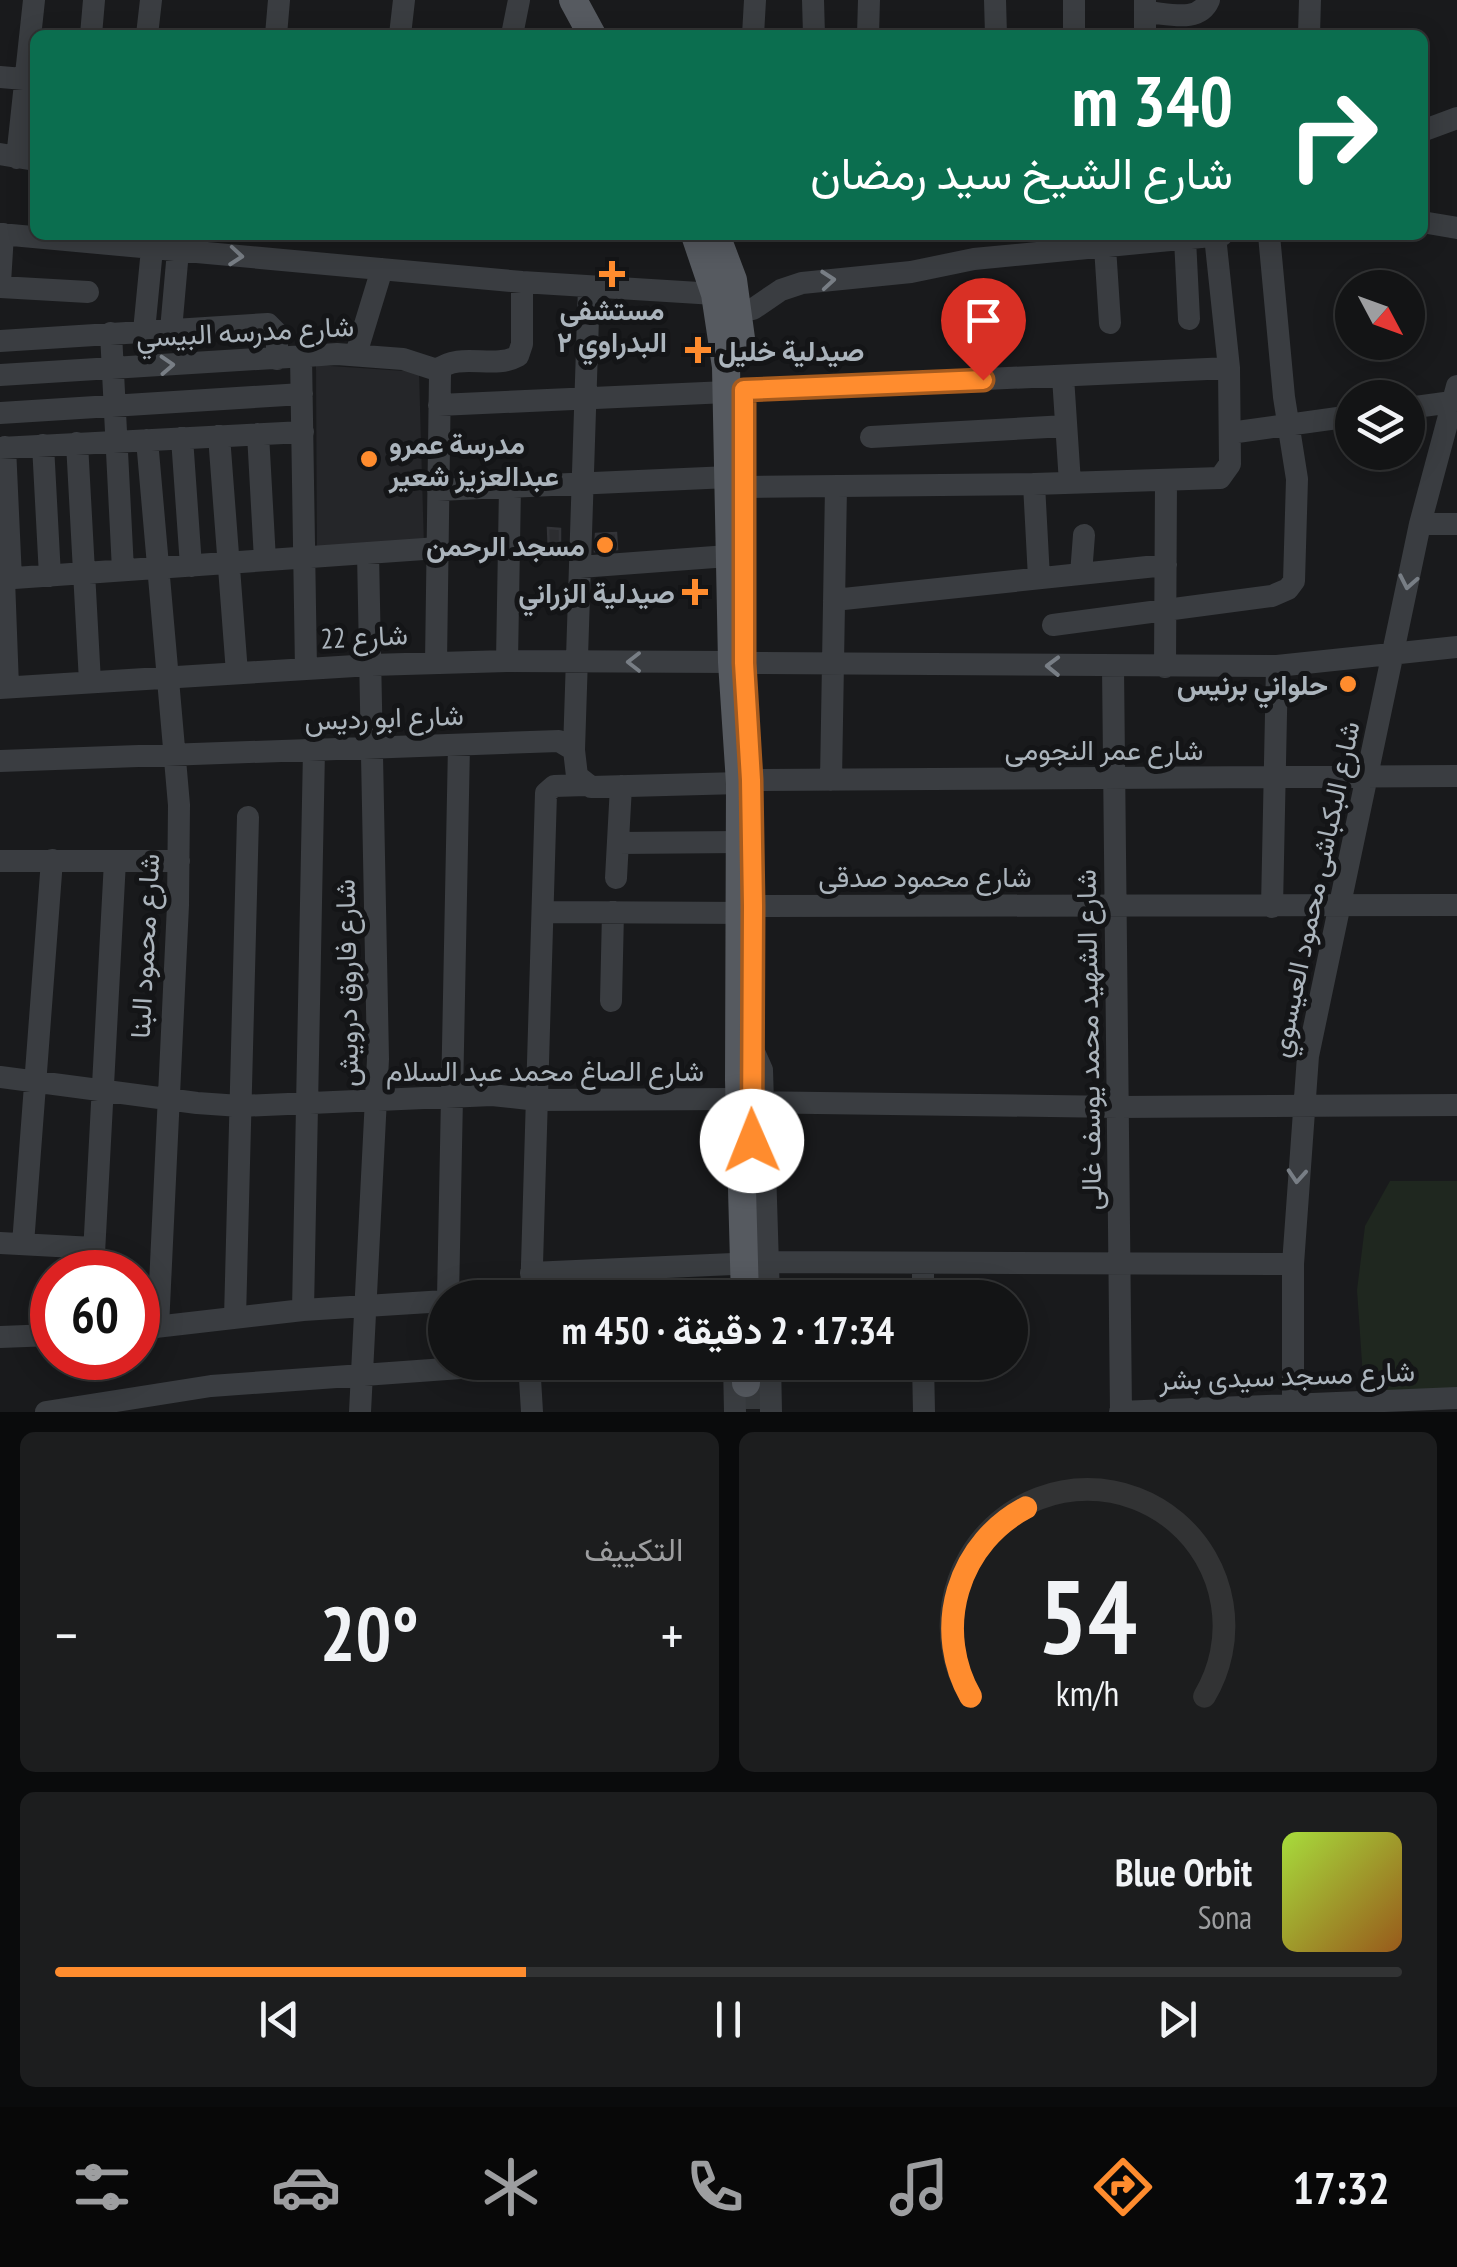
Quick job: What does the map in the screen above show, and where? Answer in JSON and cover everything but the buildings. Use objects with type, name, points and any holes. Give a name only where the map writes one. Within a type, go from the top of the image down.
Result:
[{"type":"main road","points":[[573,0],[589,30]]},
{"type":"main road","points":[[591,0],[606,30]]},
{"type":"main road","points":[[697,240],[727,302]]},
{"type":"main road","points":[[718,240],[733,280],[724,343],[735,391],[738,663]]},
{"type":"main road","points":[[736,482],[728,556],[746,781],[751,1045],[746,1096],[753,1280]]},
{"type":"main road","points":[[744,1280],[749,910],[740,842],[746,781]]},
{"type":"street","points":[[32,30],[34,0]]},
{"type":"street","points":[[91,30],[94,0]]},
{"type":"street","points":[[148,30],[151,0]]},
{"type":"street","points":[[276,30],[279,0]]},
{"type":"street","points":[[401,30],[404,0]]},
{"type":"street","points":[[513,30],[519,0]]},
{"type":"street","points":[[753,30],[755,0]]},
{"type":"street","points":[[813,0],[814,30]]},
{"type":"street","points":[[868,30],[869,0]]},
{"type":"street","points":[[995,0],[996,30]]},
{"type":"street","points":[[1074,0],[1074,30]]},
{"type":"street","points":[[1145,16],[1197,14],[1206,9],[1209,0]]},
{"type":"street","points":[[1309,30],[1310,0]]},
{"type":"street","points":[[0,77],[30,80],[17,157]]},
{"type":"street","points":[[1428,128],[1457,118]]},
{"type":"street","points":[[1428,223],[1457,228]]},
{"type":"street","points":[[30,237],[2,234],[0,285],[88,292]]},
{"type":"street","points":[[62,240],[589,287],[727,302],[753,309],[780,290],[802,283],[910,272],[974,259],[1168,240]]},
{"type":"street","points":[[1186,240],[1190,319]]},
{"type":"street","points":[[438,490],[736,482],[836,487],[1070,484],[1220,478],[1230,464],[1230,433],[1218,240]]},
{"type":"street","points":[[1052,625],[1272,596],[1294,581],[1298,494],[1270,240]]},
{"type":"street","points":[[1105,247],[1110,323]]},
{"type":"street","points":[[144,332],[152,249]]},
{"type":"street","points":[[171,330],[178,251]]},
{"type":"street","points":[[356,354],[382,268]]},
{"type":"street","points":[[436,663],[440,405],[437,370],[457,361],[506,361],[518,356],[522,344],[522,282]]},
{"type":"street","points":[[586,785],[575,770],[574,750],[589,287]]},
{"type":"street","points":[[0,341],[268,324],[276,331],[302,394],[306,669]]},
{"type":"street","points":[[112,334],[124,570]]},
{"type":"street","name":"شارع مدرسه البيسي","points":[[0,375],[356,354],[403,359],[437,370]]},
{"type":"street","points":[[440,405],[1229,368]]},
{"type":"street","points":[[1063,377],[1070,484]]},
{"type":"street","points":[[0,414],[302,394]]},
{"type":"street","points":[[1425,403],[1455,394]]},
{"type":"street","name":"شارع البكباشى محمود العيسوي","points":[[1293,1408],[1293,1264],[1302,1107],[1317,1006],[1420,524],[1455,394]]},
{"type":"street","points":[[1230,433],[1335,418]]},
{"type":"street","points":[[872,436],[1066,426]]},
{"type":"street","points":[[4,687],[2,447],[302,432]]},
{"type":"street","points":[[258,434],[266,560]]},
{"type":"street","points":[[220,436],[237,673]]},
{"type":"street","points":[[182,438],[191,566]]},
{"type":"street","name":"شارع محمود البنا","points":[[147,440],[179,805],[166,1100],[154,1250]]},
{"type":"street","points":[[77,444],[90,682]]},
{"type":"street","points":[[43,445],[50,576]]},
{"type":"street","points":[[1166,482],[1166,668]]},
{"type":"street","points":[[1034,484],[1040,578]]},
{"type":"street","points":[[507,661],[510,487]]},
{"type":"street","points":[[831,780],[836,487]]},
{"type":"street","points":[[1420,524],[1457,524]]},
{"type":"street","points":[[1082,574],[1084,535]]},
{"type":"street","points":[[5,579],[438,548]]},
{"type":"street","name":"شارع فاروق درويش","points":[[360,1412],[378,1101],[368,553]]},
{"type":"street","points":[[580,567],[728,556]]},
{"type":"street","points":[[834,600],[1166,565]]},
{"type":"street","name":"شارع 22","points":[[4,687],[370,665],[507,661],[1277,666],[1457,647]]},
{"type":"street","points":[[1272,907],[1277,666]]},
{"type":"street","name":"شارع الشهيد محمد يوسف غالى","points":[[1114,667],[1121,1412]]},
{"type":"street","name":"شارع ابو رديس","points":[[0,761],[559,741],[574,750]]},
{"type":"street","points":[[447,1280],[459,744]]},
{"type":"street","points":[[303,1310],[314,750]]},
{"type":"street","name":"شارع عمر النجومى","points":[[746,781],[1457,776]]},
{"type":"street","points":[[532,1280],[546,793],[554,786],[746,781]]},
{"type":"street","points":[[616,878],[621,786]]},
{"type":"street","points":[[234,1318],[248,817]]},
{"type":"street","points":[[618,842],[740,842]]},
{"type":"street","points":[[0,860],[179,861]]},
{"type":"street","points":[[52,860],[35,1081],[12,1243],[94,1248],[115,860]]},
{"type":"street","name":"شارع محمود صدقى","points":[[543,912],[1457,905]]},
{"type":"street","points":[[611,1001],[613,912]]},
{"type":"street","name":"شارع الصاغ محمد عبد السلام","points":[[0,1077],[240,1106],[492,1095],[538,1100],[746,1096],[1119,1107],[1457,1105]]},
{"type":"street","points":[[746,1096],[769,1280]]},
{"type":"street","points":[[733,1280],[746,1096]]},
{"type":"street","points":[[769,1262],[1293,1264]]},
{"type":"street","points":[[923,1263],[923,1280]]},
{"type":"street","points":[[532,1273],[733,1264]]},
{"type":"street","points":[[160,1327],[428,1300]]},
{"type":"street","points":[[0,1337],[30,1336]]},
{"type":"street","points":[[46,1412],[211,1386],[428,1370]]},
{"type":"street","points":[[530,1380],[532,1412]]},
{"type":"street","points":[[924,1380],[924,1412]]},
{"type":"street","name":"شارع مسجد سيدى بشر","points":[[1121,1412],[1293,1408],[1457,1398]]},
{"type":"shaded area","name":"مدرسة عمرو عبدالعزيز شعير","points":[[316,365],[419,372],[424,547],[317,552]]},
{"type":"shaded area","points":[[1390,1181],[1457,1181],[1457,1391],[1364,1392],[1357,1290],[1365,1226]]},
{"type":"tunnel","points":[[756,1381],[756,1412]]},
{"type":"place","name":"مستشفى البدراوي ٢","points":[[612,274]]},
{"type":"place","name":"صيدلية خليل","points":[[698,350]]},
{"type":"place","name":"مدرسة عمرو عبدالعزيز شعير","points":[[369,459]]},
{"type":"place","name":"مسجد الرحمن","points":[[605,545]]},
{"type":"place","name":"صيدلية الزراني","points":[[695,592]]},
{"type":"place","name":"حلواني برنيس","points":[[1348,684]]},
{"type":"route","points":[[752,1141],[753,906],[744,663],[744,390],[983,380]]}]
